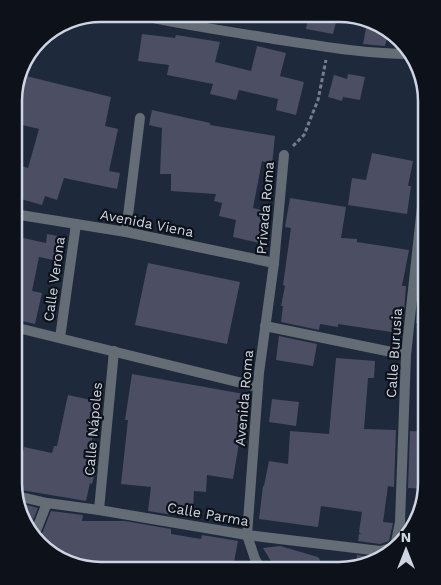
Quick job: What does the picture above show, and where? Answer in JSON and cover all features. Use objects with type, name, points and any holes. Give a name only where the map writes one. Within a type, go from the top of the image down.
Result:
[{"type":"street","points":[[172,23],[328,47],[403,54]]},
{"type":"street","points":[[126,232],[140,118]]},
{"type":"street","name":"Privada Roma","points":[[274,263],[284,155]]},
{"type":"street","name":"Avenida Viena","points":[[23,215],[126,232],[274,263]]},
{"type":"street","name":"Calle Verona","points":[[60,338],[76,224]]},
{"type":"street","name":"Calle Burusia","points":[[399,525],[406,354],[418,243]]},
{"type":"street","name":"Avenida Roma","points":[[247,535],[258,387],[274,263]]},
{"type":"street","points":[[265,326],[406,354]]},
{"type":"street","points":[[23,329],[258,387]]},
{"type":"street","name":"Calle Nápoles","points":[[100,510],[114,351]]},
{"type":"street","name":"Calle Parma","points":[[24,498],[247,535],[380,551]]},
{"type":"street","points":[[37,529],[48,503]]},
{"type":"street","points":[[247,535],[257,562]]},
{"type":"path","points":[[284,155],[304,135],[318,100],[328,47]]},
{"type":"building","points":[[307,23],[336,23],[333,34],[306,29]]},
{"type":"building","points":[[366,27],[387,38],[385,46],[363,44]]},
{"type":"building","points":[[142,34],[175,38],[176,35],[220,42],[215,62],[251,71],[257,46],[286,53],[280,76],[304,82],[296,115],[276,110],[278,99],[239,90],[236,100],[210,94],[213,84],[167,75],[169,65],[138,61]]},
{"type":"building","points":[[348,74],[365,77],[360,100],[343,97],[342,101],[328,97],[334,75],[347,79]]},
{"type":"building","points":[[27,76],[111,97],[105,126],[118,129],[109,171],[120,173],[117,189],[64,178],[57,200],[45,196],[42,205],[23,200],[23,167],[28,168],[39,129],[23,125],[23,91]]},
{"type":"building","points":[[152,110],[210,123],[210,125],[275,136],[272,165],[262,161],[253,208],[266,211],[259,243],[233,237],[236,220],[219,216],[222,203],[214,201],[216,194],[171,191],[171,174],[160,174],[162,128],[149,125]]},
{"type":"building","points":[[372,153],[413,161],[408,186],[411,186],[407,214],[348,205],[352,178],[366,180]]},
{"type":"building","points":[[290,198],[346,207],[341,238],[357,239],[357,242],[409,250],[402,286],[406,286],[403,323],[399,323],[398,333],[338,324],[338,327],[320,324],[319,330],[281,322],[283,306],[281,306],[285,286],[283,285],[291,228],[285,227]]},
{"type":"building","points":[[47,234],[63,237],[58,261],[39,257],[32,291],[42,293],[35,324],[23,321],[23,238],[46,243]]},
{"type":"building","points":[[148,263],[240,282],[227,344],[135,325]]},
{"type":"building","points":[[418,305],[418,323],[416,323]]},
{"type":"building","points":[[279,336],[317,344],[313,366],[276,360]]},
{"type":"building","points":[[336,358],[375,361],[374,378],[368,378],[364,429],[396,430],[394,487],[388,486],[383,522],[393,523],[393,525],[381,525],[381,544],[358,541],[359,534],[361,534],[359,532],[362,512],[321,506],[318,527],[259,519],[263,486],[269,461],[288,464],[290,431],[329,434]]},
{"type":"building","points":[[132,374],[244,394],[237,424],[242,425],[233,479],[207,475],[206,492],[194,491],[193,508],[174,506],[173,515],[148,511],[151,487],[121,484],[128,420],[125,420]]},
{"type":"building","points":[[68,395],[100,402],[89,454],[97,456],[96,468],[86,501],[23,490],[24,447],[52,453],[54,446],[57,446]]},
{"type":"building","points":[[272,399],[299,402],[296,426],[269,422]]},
{"type":"building","points":[[410,431],[418,431],[418,489],[408,488]]},
{"type":"building","points":[[26,505],[38,508],[33,521]]},
{"type":"building","points":[[51,511],[83,515],[82,521],[125,521],[171,529],[171,534],[201,539],[202,535],[238,541],[234,562],[91,562],[81,560],[58,549],[41,535]]},
{"type":"building","points":[[280,546],[318,557],[321,562],[272,562],[263,548]]},
{"type":"building","points":[[357,555],[368,557],[357,561]]}]
